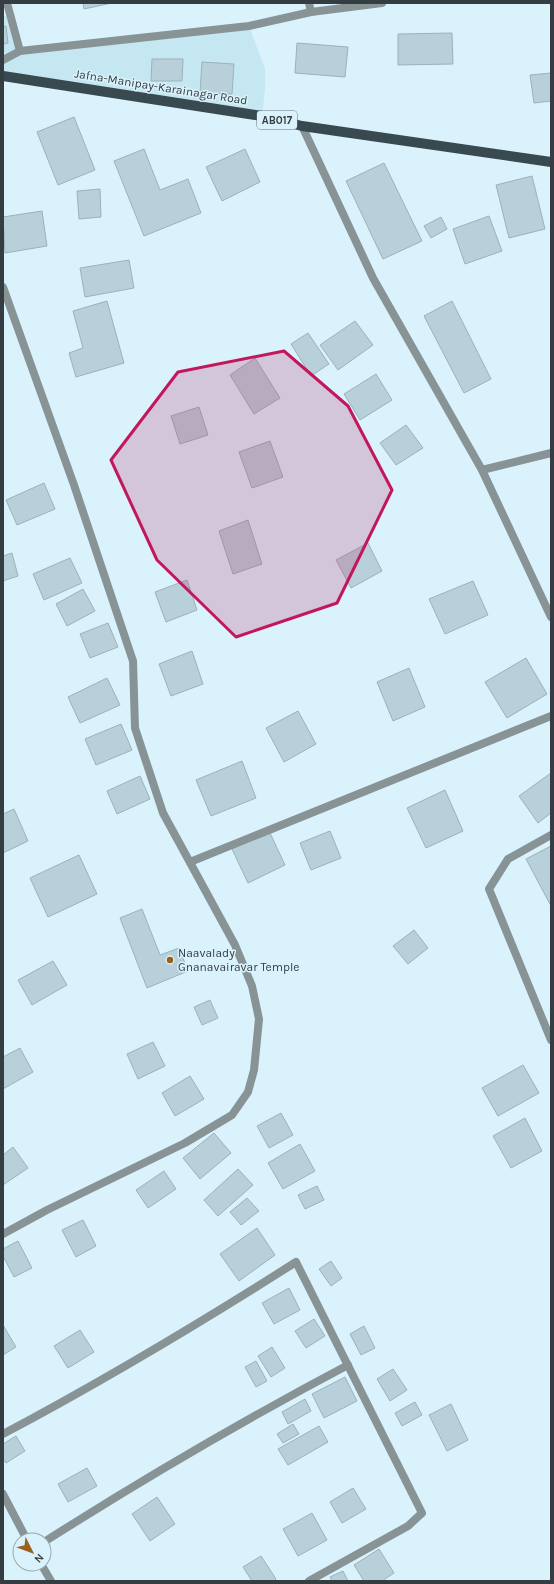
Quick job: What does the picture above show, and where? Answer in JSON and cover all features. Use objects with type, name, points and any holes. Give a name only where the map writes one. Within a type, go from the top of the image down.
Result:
[{"type":"main road","name":"Jafna-Manipay-Karainagar Road","points":[[3,76],[262,116],[302,126],[551,162]]},
{"type":"street","points":[[7,3],[20,51]]},
{"type":"street","points":[[309,3],[311,12]]},
{"type":"street","points":[[3,60],[20,51],[249,26],[311,12],[382,3]]},
{"type":"street","points":[[302,126],[373,278],[482,470],[551,617]]},
{"type":"street","points":[[3,287],[74,485],[133,661],[135,728],[163,813],[235,945],[252,986],[259,1019],[254,1070],[248,1092],[232,1115],[186,1143],[47,1210],[3,1234]]},
{"type":"street","points":[[482,470],[551,453]]},
{"type":"street","points":[[190,862],[551,716]]},
{"type":"street","points":[[551,835],[508,859],[489,889],[551,1040]]},
{"type":"street","points":[[3,1434],[82,1392],[210,1317],[296,1262],[422,1512],[408,1526],[309,1581]]},
{"type":"street","points":[[52,1537],[138,1482],[263,1410],[348,1365]]},
{"type":"street","points":[[3,1494],[23,1532]]},
{"type":"street","points":[[46,1572],[51,1581]]},
{"type":"highlighted area","points":[[284,351],[348,406],[392,490],[337,603],[236,637],[157,560],[111,460],[178,372]]},
{"type":"shaded area","points":[[3,16],[10,16],[20,51],[249,26],[265,69],[265,90],[262,116],[3,76]]},
{"type":"building","points":[[83,3],[112,3],[84,9]]},
{"type":"building","points":[[6,26],[8,43],[3,44],[3,27]]},
{"type":"building","points":[[452,33],[453,64],[398,65],[398,34]]},
{"type":"building","points":[[297,43],[348,47],[345,77],[295,73]]},
{"type":"building","points":[[152,59],[183,59],[182,81],[151,81]]},
{"type":"building","points":[[202,62],[234,64],[232,94],[200,93]]},
{"type":"building","points":[[551,73],[551,101],[534,103],[530,75]]},
{"type":"building","points":[[74,117],[95,170],[58,185],[37,132]]},
{"type":"building","points":[[144,149],[160,190],[188,179],[201,213],[144,236],[114,161]]},
{"type":"building","points":[[245,149],[260,182],[222,201],[206,167]]},
{"type":"building","points":[[384,163],[422,241],[383,259],[346,181]]},
{"type":"building","points":[[532,176],[545,229],[509,238],[496,185]]},
{"type":"building","points":[[100,189],[101,217],[79,219],[77,191]]},
{"type":"building","points":[[42,211],[47,246],[5,253],[3,217]]},
{"type":"building","points":[[489,216],[502,251],[465,264],[453,229]]},
{"type":"building","points":[[441,217],[447,229],[431,238],[424,226]]},
{"type":"building","points":[[129,260],[134,288],[85,297],[80,268]]},
{"type":"building","points":[[107,301],[124,363],[76,377],[69,353],[83,348],[73,311]]},
{"type":"building","points":[[452,301],[491,379],[464,393],[424,316]]},
{"type":"building","points":[[355,321],[373,345],[338,370],[320,345]]},
{"type":"building","points":[[308,333],[329,364],[311,376],[291,344]]},
{"type":"building","points":[[255,358],[280,398],[254,414],[230,375]]},
{"type":"building","points":[[376,374],[392,400],[360,420],[344,394]]},
{"type":"building","points":[[199,407],[208,435],[180,444],[171,416]]},
{"type":"building","points":[[406,425],[423,448],[396,465],[380,443]]},
{"type":"building","points":[[270,441],[283,477],[252,488],[239,452]]},
{"type":"building","points":[[44,483],[55,509],[17,525],[6,500]]},
{"type":"building","points":[[248,520],[262,564],[233,574],[219,531]]},
{"type":"building","points":[[368,543],[382,571],[351,588],[336,560]]},
{"type":"building","points":[[12,553],[18,576],[3,581],[3,556]]},
{"type":"building","points":[[70,558],[82,583],[44,600],[33,574]]},
{"type":"building","points":[[187,580],[197,610],[166,622],[155,592]]},
{"type":"building","points":[[473,581],[488,615],[445,634],[429,599]]},
{"type":"building","points":[[83,589],[95,611],[67,626],[56,604]]},
{"type":"building","points":[[108,623],[118,647],[90,658],[80,634]]},
{"type":"building","points":[[192,651],[203,684],[171,696],[159,664]]},
{"type":"building","points":[[526,658],[547,694],[507,718],[485,682]]},
{"type":"building","points":[[409,668],[425,707],[393,721],[377,682]]},
{"type":"building","points":[[107,678],[120,705],[80,723],[68,697]]},
{"type":"building","points":[[298,711],[316,744],[284,762],[266,728]]},
{"type":"building","points":[[121,724],[132,750],[96,765],[85,739]]},
{"type":"building","points":[[242,761],[256,798],[211,816],[196,780]]},
{"type":"building","points":[[551,773],[551,813],[538,823],[519,796]]},
{"type":"building","points":[[140,776],[150,799],[117,814],[107,791]]},
{"type":"building","points":[[445,790],[463,831],[426,848],[407,808]]},
{"type":"building","points":[[14,809],[28,841],[3,853],[3,814]]},
{"type":"building","points":[[269,831],[285,865],[248,883],[232,849]]},
{"type":"building","points":[[330,831],[341,858],[311,870],[300,843]]},
{"type":"building","points":[[551,846],[551,906],[526,859]]},
{"type":"building","points":[[79,855],[97,894],[48,917],[30,878]]},
{"type":"building","points":[[142,909],[160,955],[179,948],[188,971],[147,988],[120,918]]},
{"type":"building","points":[[414,930],[428,948],[408,964],[393,946]]},
{"type":"building","points":[[53,961],[67,985],[32,1005],[18,980]]},
{"type":"building","points":[[210,1000],[218,1018],[202,1025],[194,1007]]},
{"type":"building","points":[[153,1042],[165,1066],[138,1079],[127,1054]]},
{"type":"building","points":[[20,1048],[33,1072],[3,1089],[3,1057]]},
{"type":"building","points":[[523,1065],[539,1093],[498,1116],[482,1088]]},
{"type":"building","points":[[190,1076],[204,1099],[175,1116],[162,1093]]},
{"type":"building","points":[[281,1113],[293,1135],[269,1148],[257,1126]]},
{"type":"building","points":[[525,1118],[542,1151],[511,1168],[493,1136]]},
{"type":"building","points":[[214,1133],[231,1153],[200,1179],[183,1158]]},
{"type":"building","points":[[300,1144],[315,1171],[283,1189],[268,1163]]},
{"type":"building","points":[[13,1147],[28,1168],[3,1185],[3,1155]]},
{"type":"building","points":[[238,1169],[253,1185],[218,1216],[204,1200]]},
{"type":"building","points":[[164,1171],[176,1189],[148,1208],[136,1190]]},
{"type":"building","points":[[317,1186],[324,1200],[305,1209],[298,1195]]},
{"type":"building","points":[[247,1198],[259,1211],[241,1225],[230,1212]]},
{"type":"building","points":[[83,1220],[96,1246],[76,1257],[62,1230]]},
{"type":"building","points":[[257,1228],[275,1255],[239,1281],[220,1254]]},
{"type":"building","points":[[18,1241],[32,1268],[14,1277],[3,1256],[3,1249]]},
{"type":"building","points":[[331,1261],[342,1278],[331,1286],[319,1269]]},
{"type":"building","points":[[289,1288],[300,1310],[274,1324],[262,1303]]},
{"type":"building","points":[[314,1319],[325,1336],[306,1348],[295,1331]]},
{"type":"building","points":[[3,1325],[16,1347],[3,1355]]},
{"type":"building","points":[[364,1326],[375,1348],[361,1355],[350,1334]]},
{"type":"building","points":[[80,1330],[94,1352],[68,1368],[54,1346]]},
{"type":"building","points":[[272,1347],[285,1368],[271,1377],[258,1356]]},
{"type":"building","points":[[256,1361],[267,1381],[256,1387],[245,1367]]},
{"type":"building","points":[[393,1369],[407,1390],[390,1401],[377,1379]]},
{"type":"building","points":[[345,1377],[357,1401],[324,1418],[312,1394]]},
{"type":"building","points":[[305,1399],[311,1411],[288,1424],[282,1412]]},
{"type":"building","points":[[415,1402],[422,1415],[402,1426],[395,1413]]},
{"type":"building","points":[[451,1404],[468,1440],[447,1451],[429,1415]]},
{"type":"building","points":[[293,1424],[299,1434],[283,1443],[277,1434]]},
{"type":"building","points":[[319,1426],[328,1442],[288,1465],[278,1449]]},
{"type":"building","points":[[16,1436],[25,1451],[6,1463],[3,1459],[3,1444]]},
{"type":"building","points":[[87,1468],[97,1486],[68,1502],[58,1484]]},
{"type":"building","points":[[353,1488],[366,1509],[342,1523],[330,1502]]},
{"type":"building","points":[[157,1497],[175,1524],[150,1541],[132,1514]]},
{"type":"building","points":[[312,1513],[327,1540],[298,1556],[283,1529]]},
{"type":"building","points":[[379,1549],[394,1573],[382,1581],[364,1581],[354,1565]]},
{"type":"building","points":[[261,1556],[276,1579],[274,1581],[252,1581],[243,1567]]},
{"type":"building","points":[[343,1571],[348,1581],[332,1581],[330,1577]]},
{"type":"place","name":"Naavalady Gnanavairavar Temple","points":[[170,960]]}]
